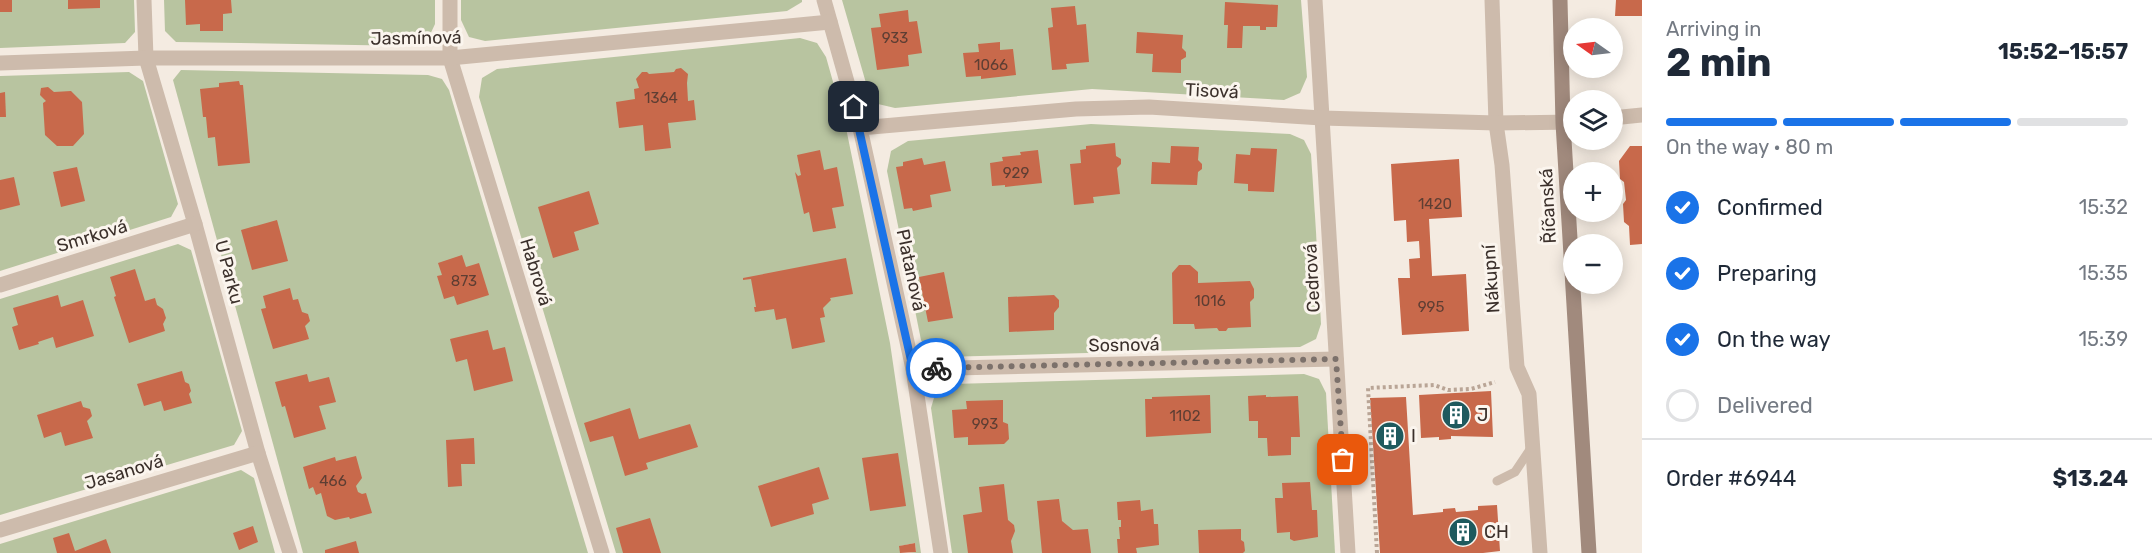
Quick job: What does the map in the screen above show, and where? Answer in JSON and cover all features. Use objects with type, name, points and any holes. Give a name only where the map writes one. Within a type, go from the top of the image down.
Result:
[{"type":"main road","name":"Říčanská","points":[[1560,0],[1566,90]]},
{"type":"main road","name":"Říčanská","points":[[1569,150],[1589,553]]},
{"type":"street","name":"U Parku","points":[[144,0],[146,58],[195,224],[258,453],[290,553]]},
{"type":"street","name":"Habrová","points":[[450,0],[450,58],[602,553]]},
{"type":"street","name":"Platanová","points":[[824,0],[860,128],[913,369],[941,553]]},
{"type":"street","name":"Cedrová","points":[[1315,0],[1348,553]]},
{"type":"street","name":"Nákupní","points":[[1492,0],[1496,123],[1502,165],[1518,367],[1529,394],[1540,553]]},
{"type":"street","name":"Jasmínová","points":[[0,63],[146,58],[450,58],[830,22]]},
{"type":"street","name":"Tisová","points":[[860,128],[982,116],[1149,107],[1323,118],[1563,123]]},
{"type":"street","points":[[1623,117],[1642,115]]},
{"type":"street","name":"Smrková","points":[[0,285],[195,224]]},
{"type":"street","name":"Sosnová","points":[[913,369],[1336,359]]},
{"type":"street","name":"Jasanová","points":[[0,530],[258,453]]},
{"type":"lane","points":[[1497,481],[1515,472],[1532,444]]},
{"type":"path","points":[[1377,553],[1368,388],[1434,385],[1448,390],[1471,389],[1495,382]]},
{"type":"green space","points":[[0,0],[134,0],[135,32],[125,43],[0,48]]},
{"type":"green space","points":[[164,0],[435,0],[435,24],[428,39],[413,46],[176,42],[165,31]]},
{"type":"green space","points":[[461,0],[802,0],[802,2],[787,11],[485,41],[469,37],[461,20]]},
{"type":"green space","points":[[842,0],[1301,0],[1307,77],[1300,93],[1284,100],[1092,89],[895,108],[878,104],[868,90]]},
{"type":"green space","points":[[800,38],[817,43],[826,57],[846,128],[890,343],[921,553],[908,553],[916,552],[915,543],[900,546],[900,553],[616,553],[479,97],[482,78],[497,69]]},
{"type":"green space","points":[[181,70],[428,75],[442,79],[449,90],[588,553],[303,553],[173,80]]},
{"type":"green space","points":[[129,72],[143,81],[178,204],[171,217],[0,271],[0,76]]},
{"type":"green space","points":[[1091,124],[1290,134],[1304,140],[1311,154],[1316,232],[1321,324],[1316,339],[1300,347],[943,357],[928,352],[921,340],[887,171],[891,151],[908,141]]},
{"type":"green space","points":[[178,244],[191,250],[242,431],[234,445],[0,515],[0,299]]},
{"type":"green space","points":[[1304,374],[1319,379],[1326,393],[1335,553],[952,553],[931,408],[936,391],[952,384]]},
{"type":"green space","points":[[241,470],[254,478],[275,553],[0,553],[0,544]]},
{"type":"building","points":[[0,0],[12,0],[12,12],[0,12]]},
{"type":"building","points":[[68,0],[100,0],[100,8],[68,9]]},
{"type":"building","points":[[185,0],[231,0],[232,13],[223,14],[223,31],[200,31],[200,24],[186,25]]},
{"type":"building","points":[[1616,0],[1642,0],[1642,16],[1615,16]]},
{"type":"building","points":[[1225,2],[1278,5],[1277,27],[1266,27],[1266,30],[1260,30],[1260,26],[1243,26],[1242,48],[1227,48],[1228,25],[1224,25]]},
{"type":"building","points":[[1075,6],[1077,25],[1086,24],[1089,62],[1066,64],[1067,69],[1052,70],[1048,28],[1053,27],[1051,8]]},
{"type":"building","points":[[908,10],[909,22],[917,21],[922,53],[908,55],[909,66],[877,70],[871,28],[881,27],[879,14]]},
{"type":"building","points":[[1137,32],[1183,35],[1182,48],[1186,52],[1186,57],[1181,60],[1181,73],[1152,72],[1153,54],[1136,53]]},
{"type":"building","points":[[1000,42],[1000,50],[1013,49],[1016,75],[981,79],[981,76],[966,77],[963,53],[979,52],[978,44]]},
{"type":"building","points":[[681,68],[688,74],[688,101],[694,100],[696,120],[668,123],[671,148],[645,151],[643,125],[619,128],[616,102],[635,99],[634,89],[639,88],[636,79],[642,72],[649,74],[674,72]]},
{"type":"building","points":[[239,81],[240,85],[243,85],[250,163],[218,166],[215,137],[208,138],[200,89],[219,87],[219,83]]},
{"type":"building","points":[[48,87],[54,92],[71,91],[82,102],[84,134],[73,146],[57,146],[45,135],[43,103],[46,101],[40,95],[41,88]]},
{"type":"building","points":[[5,92],[6,117],[0,117],[0,93]]},
{"type":"building","points":[[1115,143],[1116,156],[1121,159],[1121,164],[1117,168],[1120,194],[1093,197],[1094,203],[1074,205],[1070,164],[1081,163],[1080,150],[1086,149],[1086,146]]},
{"type":"building","points":[[1171,146],[1199,147],[1198,160],[1202,164],[1202,169],[1198,172],[1197,185],[1151,184],[1152,162],[1170,163]]},
{"type":"building","points":[[1630,146],[1642,146],[1642,244],[1630,245],[1629,226],[1624,222],[1623,204],[1626,200],[1623,162],[1619,161]]},
{"type":"building","points":[[1251,148],[1277,149],[1274,192],[1248,191],[1248,184],[1234,183],[1236,154],[1250,155]]},
{"type":"building","points":[[820,150],[824,170],[837,167],[844,206],[832,208],[836,228],[813,232],[809,212],[804,214],[795,172],[798,176],[801,175],[797,155]]},
{"type":"building","points":[[1038,150],[1042,183],[992,186],[990,163],[1003,161],[1002,157],[1021,155],[1020,152]]},
{"type":"building","points":[[922,158],[924,165],[945,161],[951,191],[930,195],[932,207],[913,211],[912,208],[904,209],[896,167],[903,166],[903,162]]},
{"type":"building","points":[[1459,159],[1462,217],[1429,219],[1432,276],[1466,274],[1469,331],[1402,335],[1398,278],[1410,278],[1409,259],[1420,258],[1419,241],[1407,242],[1406,220],[1394,221],[1391,164]]},
{"type":"building","points":[[77,167],[85,201],[61,207],[53,172]]},
{"type":"building","points":[[14,177],[20,205],[0,210],[0,180]]},
{"type":"building","points":[[589,191],[599,224],[574,232],[579,250],[553,258],[538,207]]},
{"type":"building","points":[[277,220],[288,261],[252,270],[241,230]]},
{"type":"building","points":[[462,255],[466,267],[479,263],[489,295],[457,305],[454,296],[444,299],[437,276],[442,275],[438,263]]},
{"type":"building","points":[[846,258],[853,294],[830,298],[831,300],[823,308],[825,317],[820,318],[825,342],[792,349],[786,318],[776,320],[774,309],[755,312],[751,279],[743,280],[743,278]]},
{"type":"building","points":[[1179,265],[1190,265],[1198,272],[1198,283],[1250,281],[1254,289],[1254,298],[1250,302],[1251,327],[1228,328],[1226,331],[1219,331],[1217,328],[1195,329],[1194,324],[1173,324],[1172,273]]},
{"type":"building","points":[[135,269],[145,301],[155,298],[157,305],[163,309],[166,318],[163,324],[165,331],[129,343],[110,277]]},
{"type":"building","points":[[944,272],[953,318],[928,322],[919,277]]},
{"type":"building","points":[[290,288],[293,300],[298,299],[302,312],[308,314],[310,321],[305,326],[309,339],[273,349],[261,309],[266,308],[263,296]]},
{"type":"building","points":[[58,295],[61,307],[83,300],[94,336],[56,348],[53,337],[19,350],[12,327],[18,325],[13,308]]},
{"type":"building","points":[[1054,295],[1059,300],[1059,307],[1054,313],[1054,330],[1009,332],[1008,297]]},
{"type":"building","points":[[488,330],[493,350],[505,347],[513,381],[474,391],[467,359],[456,362],[450,339]]},
{"type":"building","points":[[182,371],[185,382],[189,384],[192,403],[164,411],[161,401],[144,406],[137,384]]},
{"type":"building","points":[[307,374],[309,382],[329,377],[336,402],[319,406],[326,429],[294,438],[275,382]]},
{"type":"building","name":"J","points":[[1491,391],[1493,437],[1451,436],[1451,439],[1439,440],[1439,437],[1421,438],[1419,395]]},
{"type":"building","points":[[1210,395],[1211,433],[1146,437],[1145,399]]},
{"type":"building","points":[[1266,395],[1266,397],[1298,396],[1300,437],[1291,437],[1291,455],[1268,456],[1267,438],[1258,438],[1258,421],[1249,421],[1248,396]]},
{"type":"building","points":[[1406,397],[1413,515],[1443,512],[1443,509],[1455,508],[1456,512],[1478,510],[1478,506],[1497,505],[1500,551],[1380,553],[1370,398]]},
{"type":"building","points":[[1003,400],[1003,422],[1008,424],[1009,439],[1004,444],[968,445],[968,437],[954,438],[952,410],[967,409],[966,401]]},
{"type":"building","points":[[81,401],[83,407],[90,409],[92,416],[87,421],[93,438],[65,446],[61,432],[44,438],[37,415]]},
{"type":"building","points":[[630,408],[639,439],[690,424],[698,447],[646,463],[648,469],[625,476],[613,436],[590,442],[584,423]]},
{"type":"building","points":[[474,438],[475,464],[461,464],[462,486],[448,487],[446,440]]},
{"type":"building","points":[[898,453],[906,506],[870,511],[862,458]]},
{"type":"building","points":[[356,456],[362,478],[356,486],[358,492],[366,493],[372,513],[350,519],[349,517],[335,520],[327,516],[321,493],[316,495],[313,487],[309,489],[303,467],[335,457],[336,461]]},
{"type":"building","points":[[819,467],[829,499],[812,504],[814,514],[771,527],[758,486]]},
{"type":"building","points":[[1310,482],[1312,510],[1317,510],[1318,537],[1294,541],[1290,539],[1290,532],[1277,533],[1275,498],[1283,498],[1282,483]]},
{"type":"building","points":[[1004,484],[1008,520],[1014,525],[1015,531],[1011,541],[1013,553],[968,553],[963,515],[982,512],[979,487]]},
{"type":"building","points":[[1059,499],[1062,521],[1073,530],[1088,529],[1091,553],[1042,553],[1037,501]]},
{"type":"building","points":[[1140,500],[1141,511],[1153,509],[1154,524],[1158,524],[1159,545],[1136,548],[1137,553],[1118,553],[1117,539],[1120,539],[1121,520],[1118,520],[1117,502]]},
{"type":"building","points":[[650,518],[661,553],[623,553],[616,528]]},
{"type":"building","points":[[253,526],[258,542],[239,550],[233,533]]},
{"type":"building","points":[[1241,529],[1241,540],[1244,542],[1245,551],[1243,553],[1199,553],[1198,530]]},
{"type":"building","points":[[69,533],[75,551],[106,539],[111,553],[57,553],[53,538]]},
{"type":"building","points":[[356,541],[359,553],[325,553],[325,550]]},
{"type":"building","points":[[915,543],[916,552],[900,553],[899,546]]},
{"type":"way so far","points":[[936,368],[1336,359],[1343,460]]},
{"type":"place","name":"J","points":[[1456,415]]},
{"type":"place","name":"I","points":[[1390,436]]},
{"type":"place","name":"CH","points":[[1463,532]]},
{"type":"route","points":[[854,107],[913,369],[936,368]]}]
